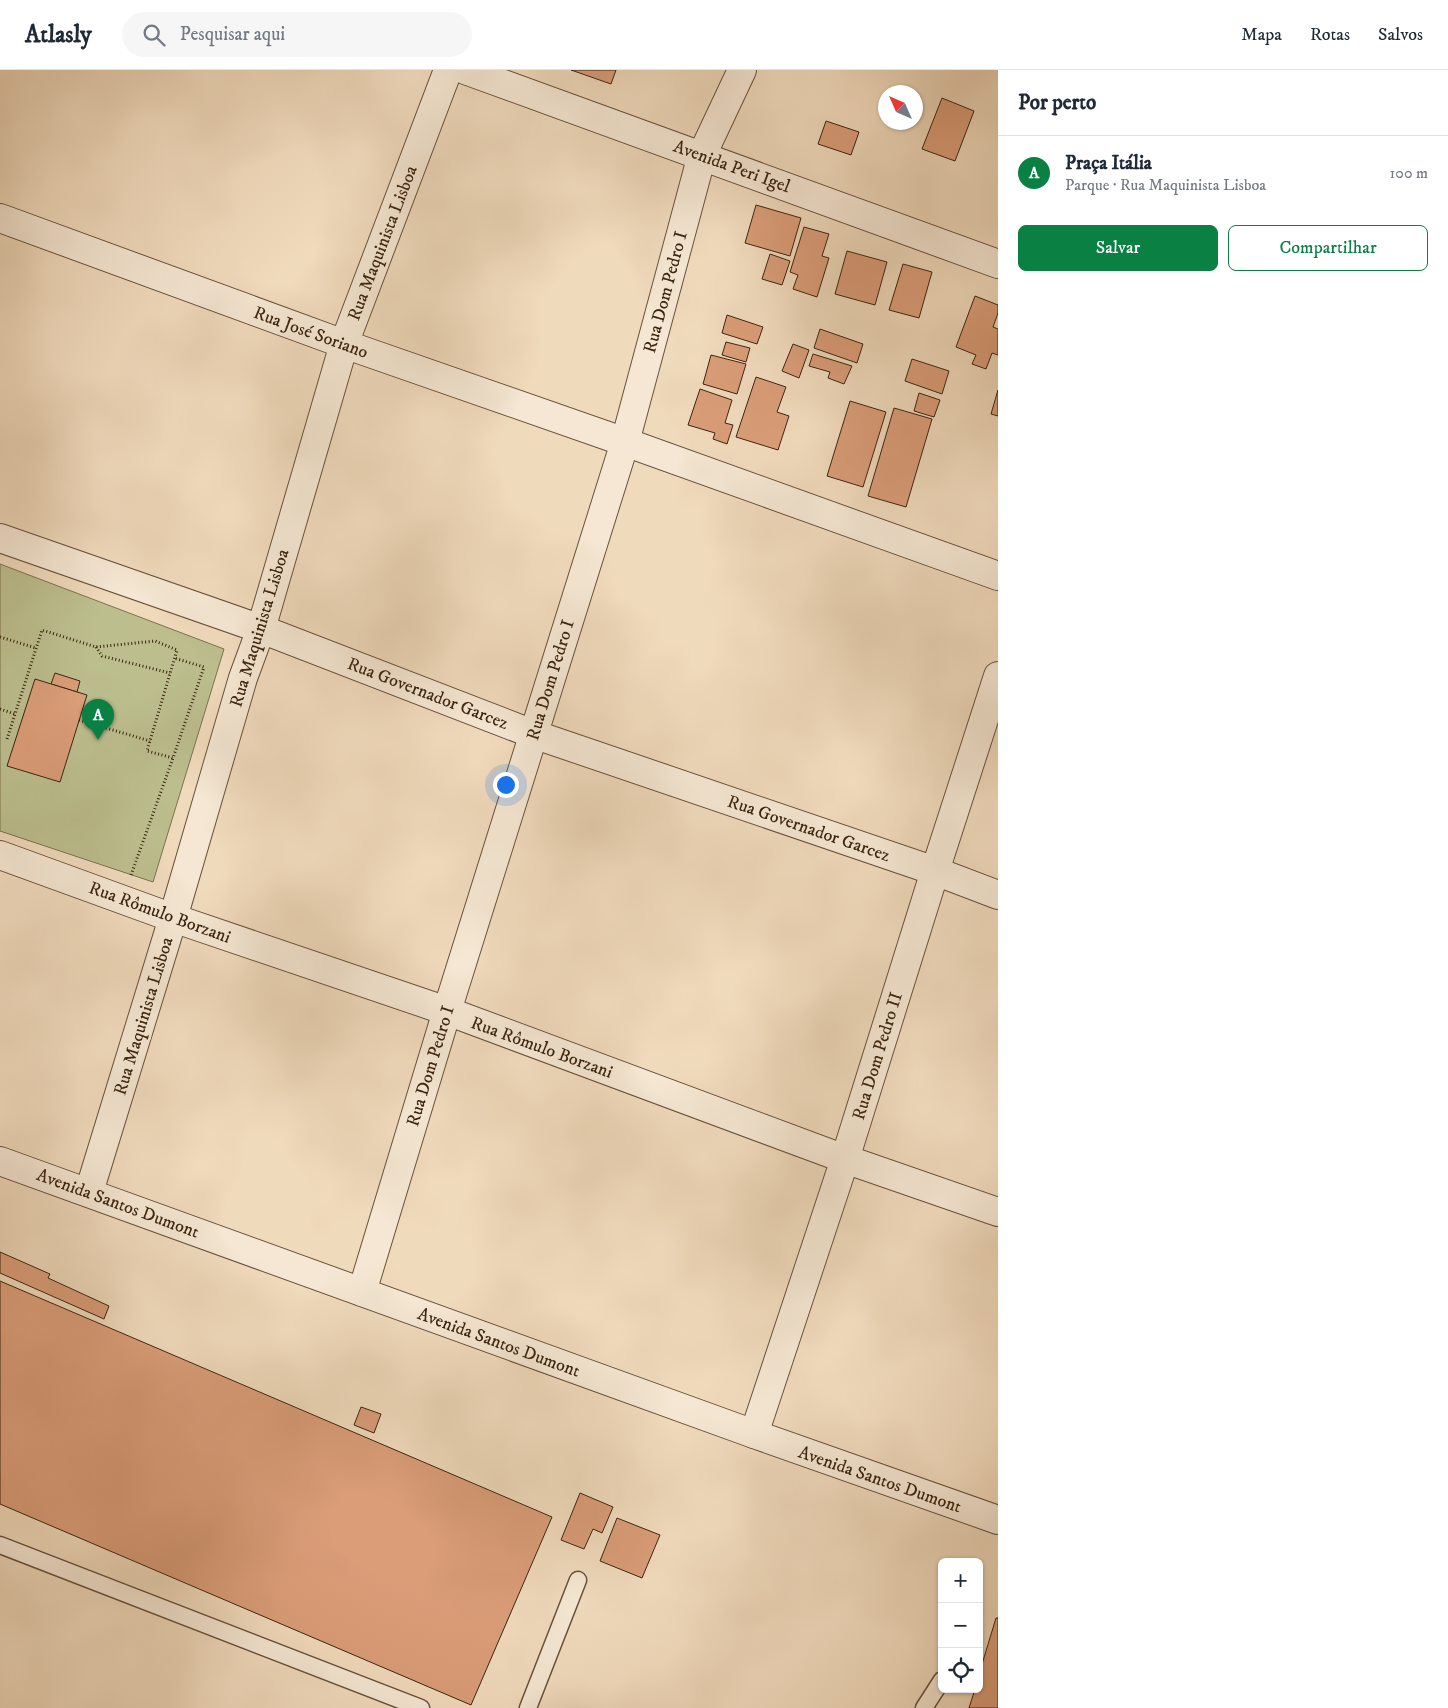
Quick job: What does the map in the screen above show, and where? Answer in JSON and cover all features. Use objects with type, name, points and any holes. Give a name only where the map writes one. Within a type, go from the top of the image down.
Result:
[{"type":"street","name":"Rua Maquinista Lisboa","points":[[89,1192],[173,918],[243,678],[261,629],[344,344],[448,70]]},
{"type":"street","name":"Avenida Peri Igel","points":[[466,70],[998,264]]},
{"type":"street","name":"Rua Dom Pedro I","points":[[362,1292],[447,1011],[625,442],[702,155],[742,70]]},
{"type":"street","name":"Rua José Soriano","points":[[0,218],[344,344],[625,442],[998,576]]},
{"type":"street","name":"Rua Governador Garcez","points":[[0,538],[261,629],[533,734],[935,871],[998,895]]},
{"type":"street","name":"Rua Dom Pedro II","points":[[754,1434],[998,676]]},
{"type":"street","name":"Rua Rômulo Borzani","points":[[0,855],[173,918],[447,1011],[844,1159],[998,1212]]},
{"type":"street","name":"Avenida Santos Dumont","points":[[0,1161],[754,1434],[998,1520]]},
{"type":"lane","points":[[0,1545],[421,1708]]},
{"type":"lane","points":[[528,1708],[578,1580]]},
{"type":"lane","points":[[924,1708],[938,1686]]},
{"type":"path","points":[[7,738],[42,630],[96,647],[155,641],[177,650],[147,751],[173,758]]},
{"type":"path","points":[[0,637],[36,648]]},
{"type":"path","points":[[96,647],[102,656],[170,673]]},
{"type":"path","points":[[122,899],[204,667],[174,658]]},
{"type":"path","points":[[0,709],[15,714]]},
{"type":"path","points":[[79,720],[150,741]]},
{"type":"green space","points":[[0,564],[224,649],[153,882],[0,831]]},
{"type":"building","points":[[571,70],[616,70],[611,84]]},
{"type":"building","points":[[942,98],[974,111],[955,161],[922,149]]},
{"type":"building","points":[[826,121],[859,132],[851,155],[818,144]]},
{"type":"building","points":[[756,205],[801,218],[790,256],[745,243]]},
{"type":"building","points":[[804,227],[829,234],[822,256],[829,258],[817,297],[793,289],[798,275],[790,272]]},
{"type":"building","points":[[847,251],[887,262],[875,305],[835,294]]},
{"type":"building","points":[[770,254],[790,261],[782,285],[762,279]]},
{"type":"building","points":[[903,264],[932,272],[919,318],[889,310]]},
{"type":"building","points":[[975,296],[998,305],[998,313],[993,327],[998,329],[998,355],[992,353],[986,369],[972,364],[976,355],[956,347]]},
{"type":"building","points":[[727,315],[763,327],[757,344],[722,333]]},
{"type":"building","points":[[820,329],[863,344],[857,363],[814,348]]},
{"type":"building","points":[[726,342],[750,348],[746,362],[722,355]]},
{"type":"building","points":[[793,344],[809,350],[799,378],[782,371]]},
{"type":"building","points":[[813,354],[852,366],[844,384],[828,378],[830,372],[809,366]]},
{"type":"building","points":[[711,355],[746,364],[737,394],[703,384]]},
{"type":"building","points":[[912,359],[949,371],[942,394],[905,381]]},
{"type":"building","points":[[756,377],[786,387],[777,412],[789,416],[778,450],[736,437]]},
{"type":"building","points":[[700,389],[732,400],[725,423],[733,425],[727,444],[713,439],[715,433],[688,425]]},
{"type":"building","points":[[998,390],[998,416],[991,414]]},
{"type":"building","points":[[919,393],[940,400],[934,417],[914,411]]},
{"type":"building","points":[[850,401],[886,412],[863,487],[827,476]]},
{"type":"building","points":[[894,408],[932,419],[906,507],[868,496]]},
{"type":"building","points":[[55,673],[80,681],[77,692],[51,684]]},
{"type":"building","points":[[35,679],[87,695],[60,782],[7,766]]},
{"type":"building","points":[[0,1252],[50,1274],[48,1278],[109,1306],[104,1319],[0,1273]]},
{"type":"building","points":[[0,1281],[552,1517],[471,1705],[0,1504]]},
{"type":"building","points":[[361,1407],[381,1414],[374,1433],[354,1425]]},
{"type":"building","points":[[580,1493],[613,1507],[602,1533],[593,1529],[584,1549],[561,1540]]},
{"type":"building","points":[[617,1518],[660,1535],[642,1578],[600,1561]]},
{"type":"building","points":[[996,1618],[998,1618],[998,1708],[969,1708],[974,1693],[983,1693],[983,1661]]},
{"type":"place","name":"Praça Itália","points":[[98,740]]}]
